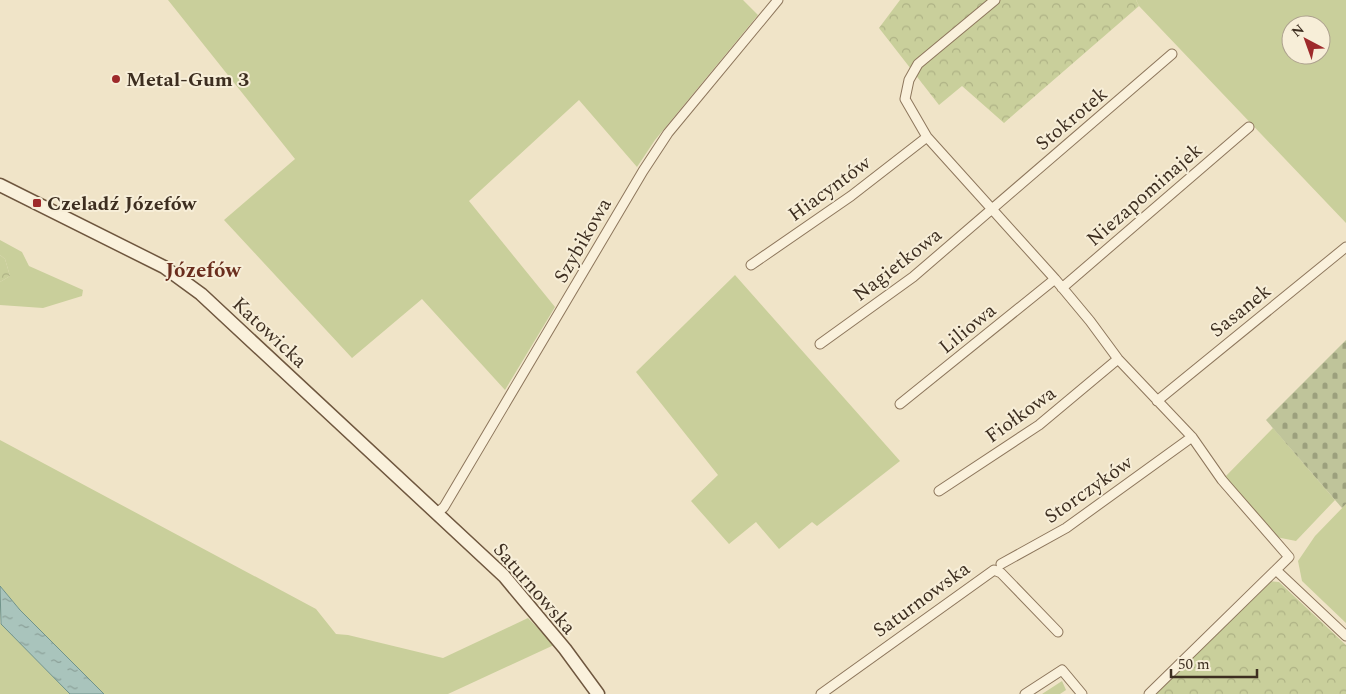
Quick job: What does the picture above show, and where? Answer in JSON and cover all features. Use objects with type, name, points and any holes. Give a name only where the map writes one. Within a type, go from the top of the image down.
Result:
[{"type":"street","name":"Szybikowa","points":[[438,513],[444,507],[663,140],[778,0]]},
{"type":"street","points":[[995,0],[918,64],[909,80],[905,99],[927,137],[1055,279],[1118,360],[1192,437],[1222,480],[1278,548],[1289,557],[1149,694]]},
{"type":"street","name":"Stokrotek","points":[[993,209],[1008,194],[1172,54]]},
{"type":"street","name":"Niezapominajek","points":[[1062,288],[1249,127]]},
{"type":"street","name":"Hiacyntów","points":[[751,265],[851,196],[927,137]]},
{"type":"street","name":"Katowicka","points":[[0,185],[164,267],[201,294],[438,513]]},
{"type":"street","name":"Nagietkowa","points":[[820,344],[913,277],[993,209]]},
{"type":"street","name":"Sasanek","points":[[1157,401],[1346,246]]},
{"type":"street","name":"Liliowa","points":[[900,404],[1055,279]]},
{"type":"street","name":"Fiołkowa","points":[[939,490],[1039,425],[1118,360]]},
{"type":"street","name":"Storczyków","points":[[997,567],[1066,528],[1192,437]]},
{"type":"street","name":"Saturnowska","points":[[438,513],[504,576],[556,638],[598,694]]},
{"type":"street","name":"Saturnowska","points":[[821,694],[997,567]]},
{"type":"street","points":[[997,567],[1058,632]]},
{"type":"street","points":[[1277,570],[1346,636]]},
{"type":"street","points":[[1025,694],[1062,670],[1082,694]]},
{"type":"green space","points":[[168,0],[743,0],[758,15],[655,140],[637,167],[579,100],[469,201],[555,307],[505,390],[422,299],[352,358],[224,220],[295,159]]},
{"type":"green space","points":[[900,0],[1136,0],[1139,6],[1004,123],[962,86],[939,105],[879,28]]},
{"type":"green space","points":[[1136,0],[1346,0],[1346,223],[1139,6]]},
{"type":"green space","points":[[0,240],[22,252],[29,266],[83,290],[82,296],[43,308],[0,305],[0,282],[10,276],[5,259],[0,255]]},
{"type":"green space","points":[[0,255],[5,259],[10,276],[0,282]]},
{"type":"green space","points":[[735,275],[900,461],[817,526],[812,522],[779,549],[756,522],[729,544],[691,501],[718,475],[636,372]]},
{"type":"green space","points":[[1346,340],[1346,504],[1342,508],[1266,420]]},
{"type":"green space","points":[[1273,428],[1335,500],[1296,541],[1276,537],[1224,478]]},
{"type":"green space","points":[[0,440],[316,609],[336,634],[348,635],[443,658],[528,618],[554,645],[448,694],[104,694],[20,610],[0,586]]},
{"type":"green space","points":[[1346,504],[1346,623],[1302,581],[1298,561],[1315,536]]},
{"type":"green space","points":[[1268,581],[1279,582],[1346,645],[1346,694],[1154,694]]},
{"type":"green space","points":[[0,623],[70,694],[0,694]]},
{"type":"green space","points":[[1062,681],[1066,690],[1060,694],[1042,694]]},
{"type":"water","points":[[0,586],[20,610],[104,694],[70,694],[1,624]]},
{"type":"place","name":"Metal-Gum 3","points":[[116,79]]},
{"type":"place","name":"Czeladź Józefów","points":[[37,203]]},
{"type":"district","name":"Józefów","points":[[203,270]]}]
